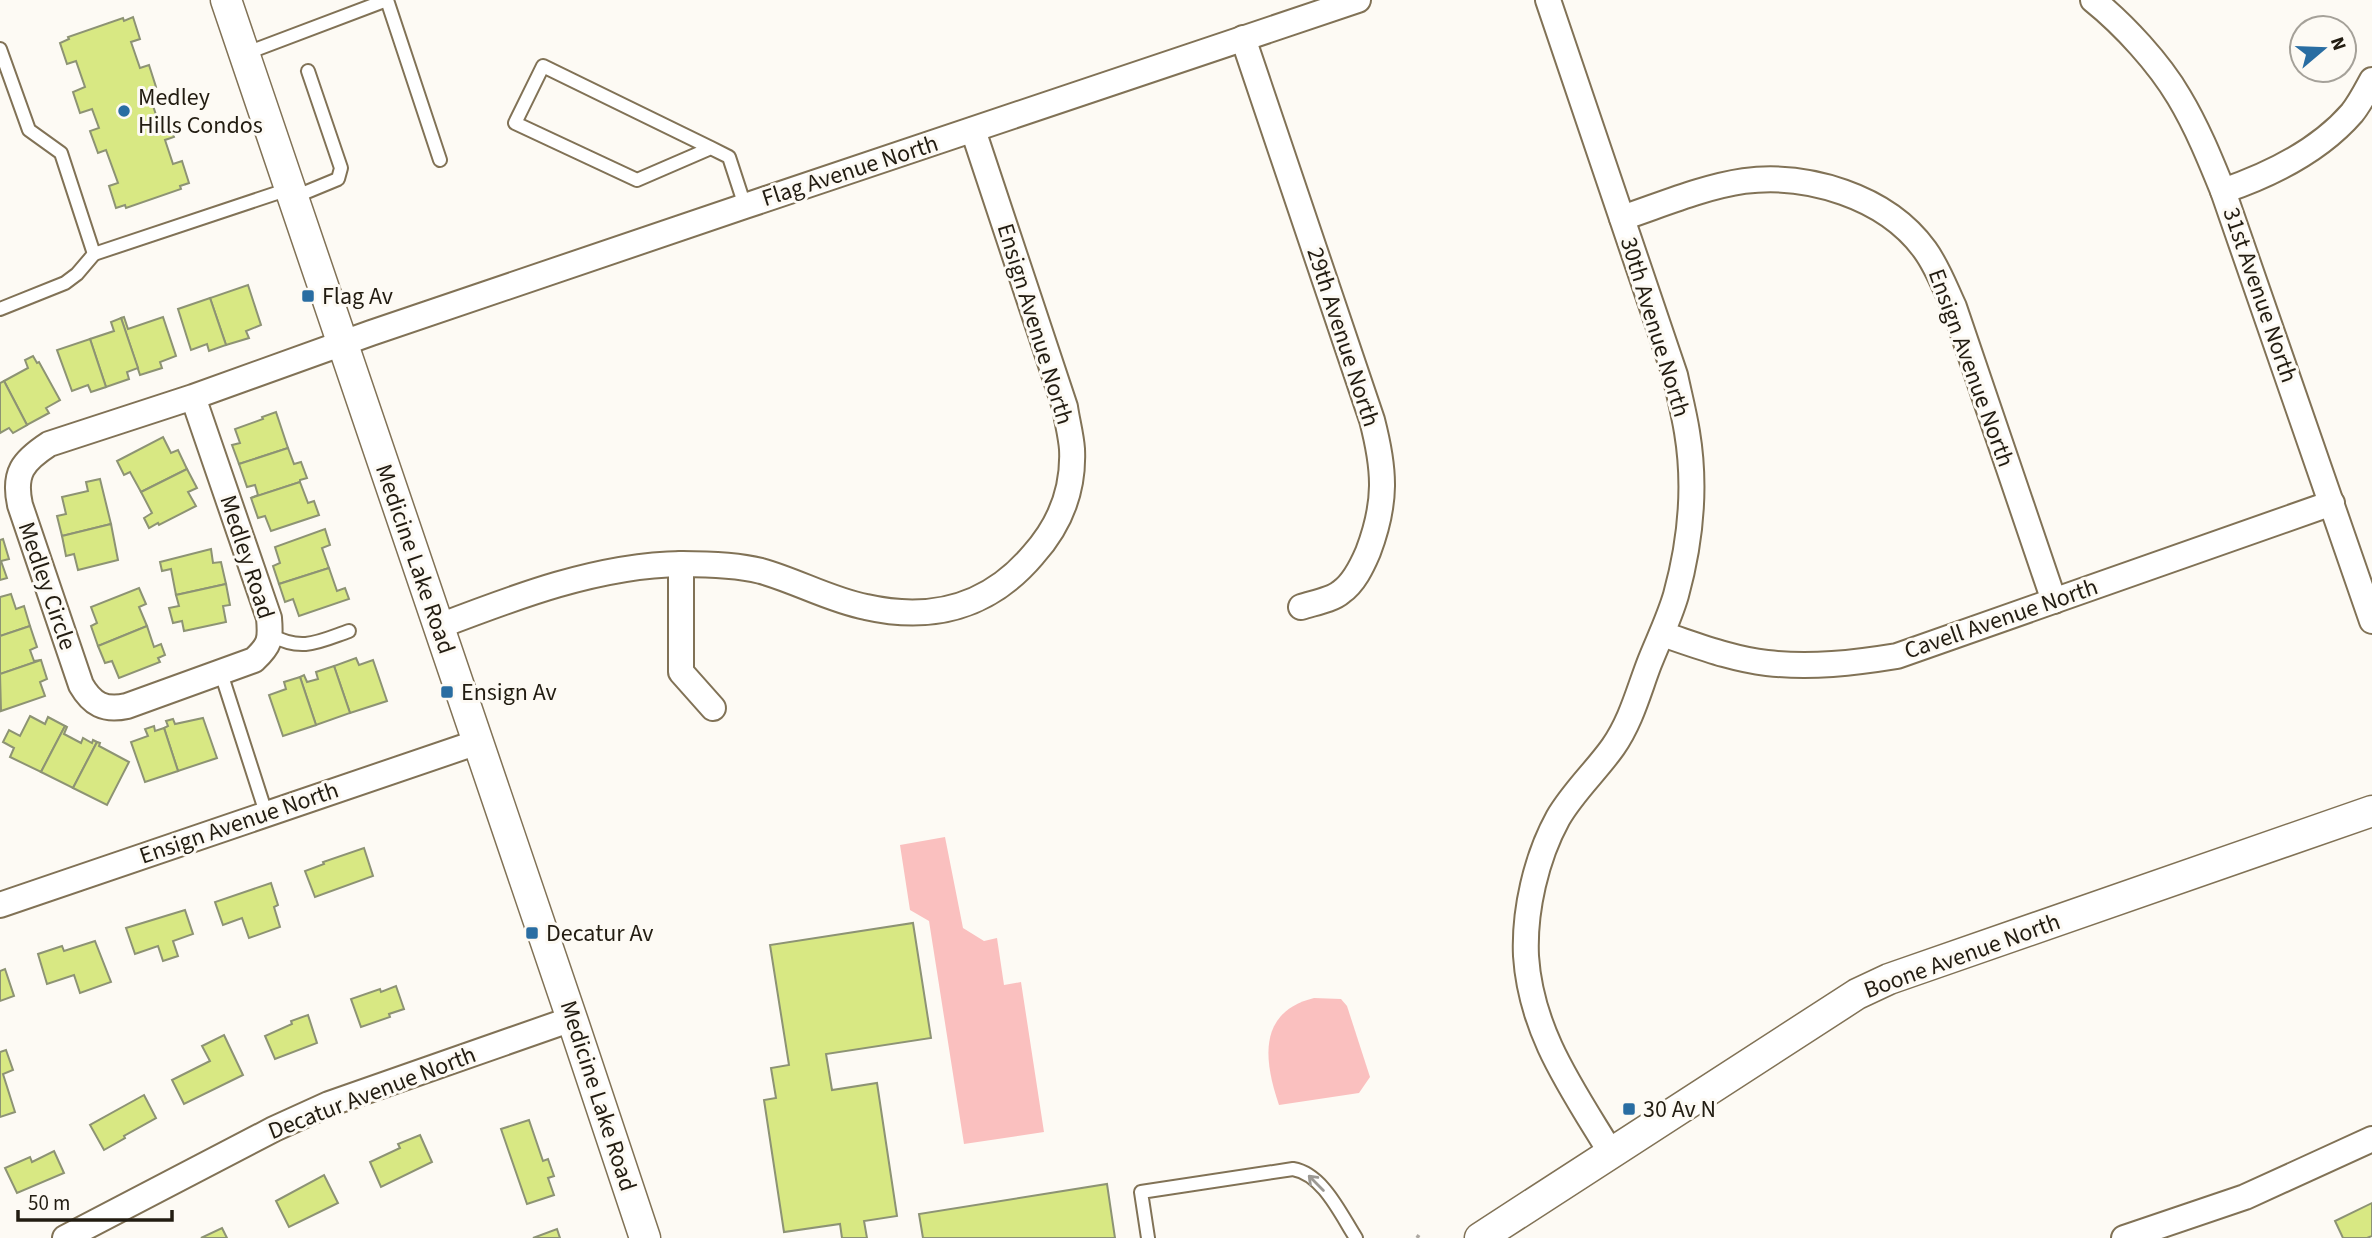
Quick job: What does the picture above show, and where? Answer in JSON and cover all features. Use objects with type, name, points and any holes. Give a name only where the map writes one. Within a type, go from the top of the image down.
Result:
[{"type":"street","name":"Medicine Lake Road","points":[[226,0],[645,1238]]},
{"type":"street","name":"Flag Avenue North","points":[[343,344],[1358,0]]},
{"type":"street","name":"30th Avenue North","points":[[1548,0],[1675,375],[1687,434],[1691,496],[1686,550],[1676,596],[1648,665],[1635,707],[1614,746],[1585,779],[1558,818],[1539,864],[1528,910],[1526,956],[1535,1004],[1549,1048],[1570,1090],[1611,1153]]},
{"type":"street","name":"31st Avenue North","points":[[2093,0],[2142,49],[2178,96],[2203,142],[2223,191],[2372,621]]},
{"type":"street","name":"29th Avenue North","points":[[1243,38],[1372,420],[1381,456],[1383,492],[1377,528],[1360,570],[1341,593],[1301,607]]},
{"type":"street","points":[[2223,191],[2255,180],[2296,158],[2324,138],[2353,112],[2372,80]]},
{"type":"street","name":"Ensign Avenue North","points":[[438,627],[549,587],[612,570],[681,564],[760,571],[865,607],[904,613],[938,612],[965,604],[993,591],[1019,572],[1060,518],[1070,483],[1072,449],[1065,407],[973,130]]},
{"type":"street","name":"Ensign Avenue North","points":[[1622,218],[1742,181],[1781,179],[1822,187],[1861,199],[1895,220],[1924,248],[1940,274],[1954,307],[2054,601]]},
{"type":"street","name":"Medley Circle","points":[[220,673],[113,709],[99,706],[88,696],[76,672],[20,505],[17,488],[21,471],[32,456],[49,444],[343,344]]},
{"type":"street","name":"Medley Road","points":[[193,397],[269,618],[271,635],[266,649],[254,660],[220,673]]},
{"type":"street","name":"Cavell Avenue North","points":[[1662,634],[1713,651],[1765,663],[1812,666],[1897,656],[2332,503]]},
{"type":"street","points":[[681,564],[681,672],[713,708]]},
{"type":"street","name":"Ensign Avenue North","points":[[0,905],[478,742]]},
{"type":"street","name":"Boone Avenue North","points":[[1480,1238],[1857,994],[1889,979],[2372,811]]},
{"type":"street","name":"Decatur Avenue North","points":[[65,1238],[274,1129],[329,1104],[572,1019]]},
{"type":"street","points":[[2124,1238],[2245,1197],[2372,1139]]},
{"type":"lane","points":[[244,54],[387,1],[440,160]]},
{"type":"lane","points":[[0,49],[29,130],[61,153],[94,254]]},
{"type":"lane","points":[[712,148],[637,180],[515,122],[543,66],[712,148],[729,157],[745,206]]},
{"type":"lane","points":[[0,309],[65,283],[77,274],[94,254],[338,180],[341,168],[309,71]]},
{"type":"lane","points":[[271,635],[287,643],[304,644],[349,631]]},
{"type":"lane","points":[[220,673],[266,813]]},
{"type":"lane","points":[[1148,1238],[1141,1192],[1293,1169],[1303,1171],[1315,1180],[1356,1238]]},
{"type":"shaded area","points":[[945,837],[963,928],[984,941],[997,938],[1004,985],[1021,982],[1044,1132],[964,1144],[929,921],[910,910],[900,845]]},
{"type":"shaded area","points":[[1314,998],[1341,999],[1347,1006],[1370,1077],[1359,1093],[1279,1105],[1268,1056],[1274,1026],[1282,1014]]},
{"type":"building","name":"Medley Hills Condos","points":[[133,17],[140,39],[131,42],[140,68],[149,65],[156,87],[148,90],[157,118],[166,115],[174,137],[165,140],[173,164],[182,161],[189,183],[180,186],[181,189],[126,208],[125,205],[116,208],[109,186],[118,183],[106,150],[98,153],[90,131],[99,128],[92,109],[80,113],[73,92],[85,87],[76,61],[67,64],[60,43],[69,39],[68,37]]},
{"type":"building","points":[[248,285],[261,325],[246,331],[249,338],[226,345],[210,298]]},
{"type":"building","points":[[210,298],[226,345],[209,351],[207,344],[191,350],[178,309]]},
{"type":"building","points":[[124,317],[128,329],[163,317],[176,356],[160,362],[162,368],[140,375],[121,318]]},
{"type":"building","points":[[121,318],[138,368],[127,372],[129,379],[106,387],[90,339],[114,331],[111,322]]},
{"type":"building","points":[[90,339],[106,387],[91,392],[88,385],[72,391],[57,350]]},
{"type":"building","points":[[33,356],[60,400],[46,408],[49,413],[27,425],[4,381],[28,368],[25,360]]},
{"type":"building","points":[[4,381],[27,425],[13,433],[9,428],[0,433],[0,383]]},
{"type":"building","points":[[276,412],[288,448],[239,464],[232,445],[240,443],[235,429]]},
{"type":"building","points":[[163,437],[171,453],[178,450],[187,469],[141,492],[130,472],[124,475],[117,461]]},
{"type":"building","points":[[288,448],[294,464],[301,462],[307,478],[251,498],[258,495],[255,485],[247,487],[239,464]]},
{"type":"building","points":[[187,469],[197,488],[188,492],[196,506],[149,528],[144,518],[152,513],[141,492]]},
{"type":"building","points":[[100,479],[111,524],[62,536],[57,516],[66,514],[62,497],[88,491],[86,482]]},
{"type":"building","points":[[300,482],[308,503],[314,501],[319,515],[271,531],[265,516],[258,518],[251,498]]},
{"type":"building","points":[[111,524],[118,560],[78,570],[74,554],[66,556],[62,536]]},
{"type":"building","points":[[325,529],[330,545],[322,548],[329,568],[279,584],[273,566],[280,563],[275,547]]},
{"type":"building","points":[[3,539],[9,559],[1,561],[7,578],[0,580],[0,540]]},
{"type":"building","points":[[211,549],[213,563],[221,562],[226,584],[176,595],[171,569],[162,571],[160,562]]},
{"type":"building","points":[[329,568],[337,591],[345,588],[349,599],[299,616],[293,599],[285,602],[279,584]]},
{"type":"building","points":[[226,584],[230,605],[223,606],[226,622],[184,631],[182,621],[173,623],[169,608],[179,606],[176,595]]},
{"type":"building","points":[[139,588],[146,604],[139,607],[147,626],[98,646],[91,626],[97,623],[91,607]]},
{"type":"building","points":[[11,594],[16,609],[24,606],[30,626],[0,636],[0,597]]},
{"type":"building","points":[[30,626],[37,647],[30,650],[34,661],[41,660],[0,674],[0,636]]},
{"type":"building","points":[[147,626],[154,647],[161,644],[165,655],[158,658],[160,662],[119,678],[112,661],[105,663],[98,646]]},
{"type":"building","points":[[356,658],[359,665],[373,660],[387,701],[350,713],[334,666]]},
{"type":"building","points":[[41,660],[47,679],[40,682],[45,696],[1,711],[0,674]]},
{"type":"building","points":[[334,666],[350,713],[316,725],[300,677],[304,675],[307,682],[318,679],[316,672]]},
{"type":"building","points":[[300,677],[316,725],[283,736],[269,695],[286,689],[284,682]]},
{"type":"building","points":[[30,716],[45,724],[48,717],[65,726],[41,772],[10,757],[14,748],[3,742],[9,730],[20,736]]},
{"type":"building","points":[[203,718],[217,758],[178,771],[164,728],[168,726],[166,721],[173,719],[175,724]]},
{"type":"building","points":[[65,726],[67,727],[64,734],[81,743],[83,738],[92,743],[93,740],[97,742],[73,788],[41,772]]},
{"type":"building","points":[[154,726],[155,731],[164,728],[178,771],[145,782],[131,742],[148,736],[145,729]]},
{"type":"building","points":[[97,742],[100,743],[99,746],[129,762],[107,805],[73,788]]},
{"type":"building","points":[[364,848],[373,876],[315,897],[305,871]]},
{"type":"building","points":[[271,883],[278,905],[274,907],[280,927],[249,938],[242,918],[223,925],[215,902]]},
{"type":"building","points":[[185,910],[193,934],[173,941],[178,956],[163,961],[158,946],[135,954],[126,928]]},
{"type":"building","points":[[913,923],[931,1038],[826,1054],[832,1090],[877,1083],[897,1216],[864,1221],[867,1238],[842,1238],[840,1224],[784,1232],[764,1100],[776,1098],[771,1068],[789,1065],[770,945]]},
{"type":"building","points":[[95,941],[111,982],[80,993],[74,975],[47,984],[38,954],[62,946],[64,951]]},
{"type":"building","points":[[5,969],[14,996],[0,1001],[0,971]]},
{"type":"building","points":[[396,986],[404,1009],[361,1027],[351,999]]},
{"type":"building","points":[[308,1015],[317,1043],[275,1059],[265,1036]]},
{"type":"building","points":[[224,1035],[243,1075],[184,1104],[172,1080],[210,1061],[202,1046]]},
{"type":"building","points":[[6,1050],[13,1070],[3,1074],[15,1112],[0,1117],[0,1052]]},
{"type":"building","points":[[144,1095],[156,1118],[104,1150],[90,1125]]},
{"type":"building","points":[[529,1120],[543,1161],[548,1159],[554,1176],[548,1178],[554,1195],[527,1204],[501,1129]]},
{"type":"building","points":[[420,1135],[432,1162],[381,1187],[370,1162],[400,1148],[398,1144]]},
{"type":"building","points":[[54,1151],[64,1173],[17,1193],[5,1168],[30,1157],[32,1162]]},
{"type":"building","points":[[324,1175],[338,1203],[289,1227],[276,1201]]},
{"type":"building","points":[[1107,1184],[1115,1238],[923,1238],[919,1214]]},
{"type":"building","points":[[2372,1203],[2372,1236],[2343,1238],[2335,1221]]},
{"type":"building","points":[[222,1228],[227,1238],[201,1238]]},
{"type":"building","points":[[557,1229],[560,1238],[533,1238]]},
{"type":"place","name":"Medley Hills Condos","points":[[124,111]]},
{"type":"place","name":"Flag Av","points":[[308,296]]},
{"type":"place","name":"Ensign Av","points":[[447,692]]},
{"type":"place","name":"Decatur Av","points":[[532,933]]},
{"type":"place","name":"30 Av N","points":[[1629,1109]]}]
